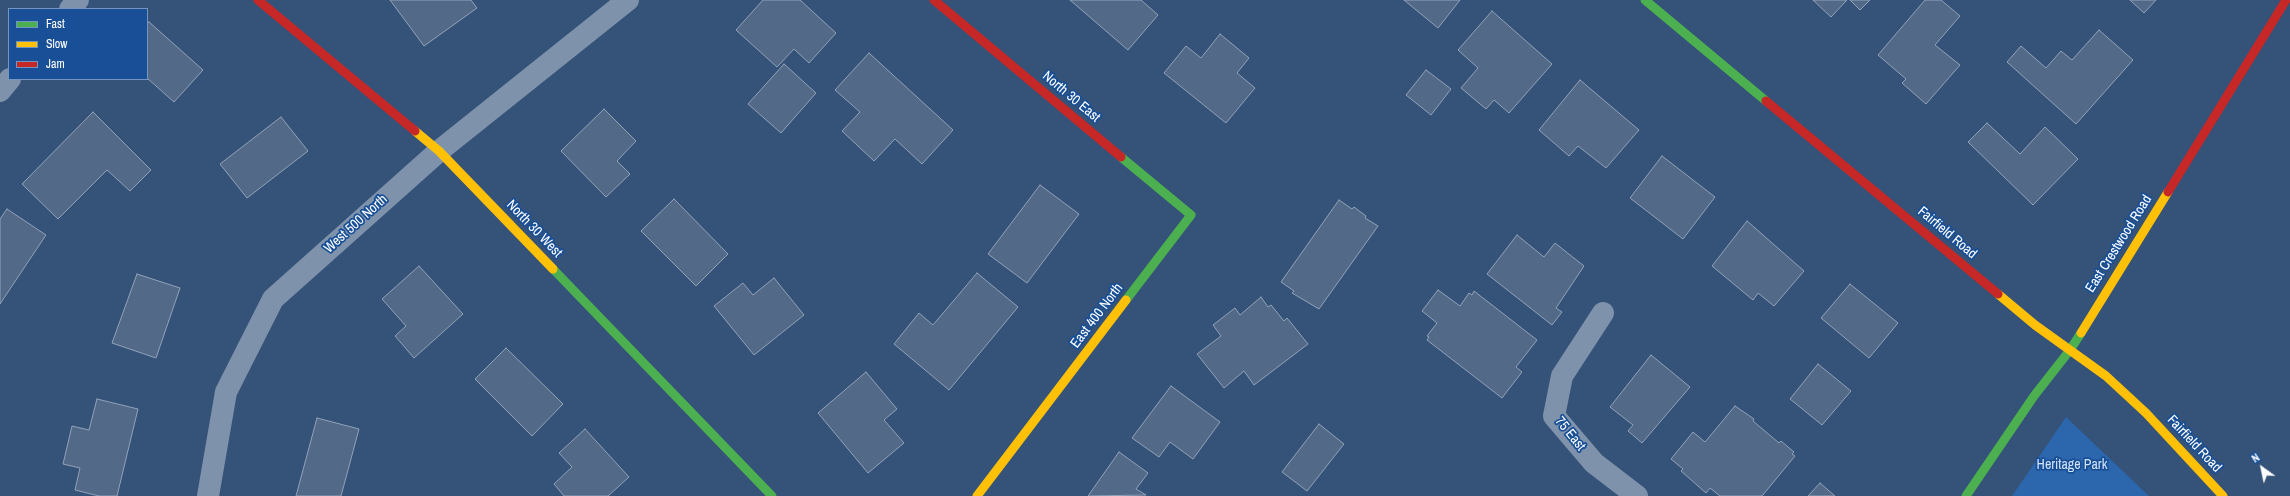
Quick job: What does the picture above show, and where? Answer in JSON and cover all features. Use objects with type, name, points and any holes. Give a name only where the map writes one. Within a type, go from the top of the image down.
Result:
[{"type":"street","points":[[71,8],[78,0]]},
{"type":"street","name":"North 30 West","points":[[258,0],[439,151],[772,496]]},
{"type":"street","name":"West 500 North","points":[[208,496],[226,392],[272,299],[439,151],[628,0]]},
{"type":"street","name":"North 30 East","points":[[934,0],[1191,215]]},
{"type":"street","name":"Fairfield Road","points":[[1645,0],[2035,325],[2106,376],[2146,413],[2222,496]]},
{"type":"street","name":"East Crestwood Road","points":[[1966,496],[2034,396],[2070,350],[2286,0]]},
{"type":"street","points":[[0,91],[9,80]]},
{"type":"street","name":"East 400 North","points":[[977,496],[1191,215]]},
{"type":"street","name":"75 East","points":[[1603,314],[1562,376],[1554,416],[1594,462],[1637,496]]},
{"type":"green space","name":"Heritage Park","points":[[2066,417],[2149,496],[2012,496]]},
{"type":"building","points":[[390,0],[471,0],[477,8],[424,46]]},
{"type":"building","points":[[763,0],[800,0],[836,33],[809,63],[794,49],[777,67],[736,30]]},
{"type":"building","points":[[1070,0],[1141,0],[1158,15],[1128,50]]},
{"type":"building","points":[[1404,0],[1460,0],[1438,28]]},
{"type":"building","points":[[1813,0],[1847,0],[1831,17]]},
{"type":"building","points":[[1850,0],[1870,0],[1860,10]]},
{"type":"building","points":[[1925,0],[1941,0],[1960,16],[1935,45],[1960,65],[1926,104],[1902,83],[1906,79],[1878,55]]},
{"type":"building","points":[[2130,0],[2156,0],[2144,13]]},
{"type":"building","points":[[1492,11],[1552,64],[1509,113],[1494,100],[1486,109],[1461,88],[1478,68],[1458,50]]},
{"type":"building","points":[[149,22],[203,70],[174,102],[148,79]]},
{"type":"building","points":[[2099,30],[2133,60],[2076,124],[2007,62],[2021,46],[2046,68],[2061,51],[2072,60]]},
{"type":"building","points":[[1220,34],[1249,58],[1237,73],[1255,88],[1226,123],[1164,73],[1186,46],[1201,58]]},
{"type":"building","points":[[869,53],[953,130],[922,164],[895,139],[874,161],[842,131],[860,112],[835,90]]},
{"type":"building","points":[[784,64],[816,93],[781,133],[748,104]]},
{"type":"building","points":[[1426,70],[1451,89],[1431,115],[1406,95]]},
{"type":"building","points":[[1580,80],[1639,130],[1606,168],[1578,146],[1569,156],[1539,130]]},
{"type":"building","points":[[604,109],[636,141],[617,161],[630,174],[606,197],[561,151]]},
{"type":"building","points":[[93,112],[151,170],[130,191],[107,170],[58,219],[22,184]]},
{"type":"building","points":[[281,117],[308,151],[247,198],[220,164]]},
{"type":"building","points":[[1987,123],[2020,154],[2045,127],[2078,159],[2033,205],[1968,142]]},
{"type":"building","points":[[1662,156],[1715,197],[1683,239],[1630,198]]},
{"type":"building","points":[[1040,185],[1079,214],[1027,283],[988,254]]},
{"type":"building","points":[[674,199],[728,254],[696,286],[641,231]]},
{"type":"building","points":[[1339,200],[1352,209],[1354,207],[1366,216],[1365,218],[1378,226],[1319,309],[1292,293],[1294,291],[1281,282]]},
{"type":"building","points":[[7,209],[46,235],[0,304],[0,219]]},
{"type":"building","points":[[1747,221],[1804,271],[1774,306],[1758,293],[1753,300],[1712,266]]},
{"type":"building","points":[[1517,235],[1544,257],[1555,243],[1584,266],[1556,308],[1562,312],[1552,325],[1487,274]]},
{"type":"building","points":[[419,266],[463,314],[414,358],[395,336],[406,326],[382,299]]},
{"type":"building","points":[[977,273],[1018,307],[949,390],[894,344],[919,313],[933,325]]},
{"type":"building","points":[[137,274],[180,288],[156,358],[112,343]]},
{"type":"building","points":[[774,278],[804,315],[754,355],[714,306],[743,283],[753,295]]},
{"type":"building","points":[[1850,284],[1898,323],[1869,358],[1821,318]]},
{"type":"building","points":[[1438,290],[1460,306],[1469,293],[1472,295],[1474,291],[1537,340],[1516,367],[1522,372],[1502,398],[1427,340],[1429,337],[1427,336],[1437,323],[1422,311]]},
{"type":"building","points":[[1261,297],[1268,307],[1271,305],[1284,321],[1287,318],[1308,344],[1254,385],[1244,371],[1224,388],[1197,354],[1221,336],[1213,325],[1235,308],[1240,315]]},
{"type":"building","points":[[506,348],[563,404],[532,436],[475,379]]},
{"type":"building","points":[[1651,355],[1690,387],[1642,443],[1628,431],[1633,425],[1610,407]]},
{"type":"building","points":[[1818,364],[1851,391],[1822,425],[1790,399]]},
{"type":"building","points":[[866,372],[897,409],[884,420],[904,443],[868,473],[818,413]]},
{"type":"building","points":[[1171,386],[1220,422],[1193,459],[1170,442],[1159,457],[1132,438]]},
{"type":"building","points":[[97,399],[138,409],[117,496],[99,496],[75,490],[80,468],[63,464],[72,426],[89,430]]},
{"type":"building","points":[[1735,406],[1754,419],[1753,421],[1779,443],[1781,441],[1794,452],[1792,454],[1795,456],[1762,496],[1720,496],[1710,488],[1706,493],[1681,471],[1683,469],[1671,459],[1693,432],[1705,442]]},
{"type":"building","points":[[317,418],[359,429],[341,496],[296,496]]},
{"type":"building","points":[[1319,424],[1344,444],[1307,491],[1282,472]]},
{"type":"building","points":[[585,429],[629,477],[608,496],[564,496],[554,484],[572,467],[559,453]]},
{"type":"building","points":[[1119,452],[1148,473],[1136,489],[1146,495],[1088,496]]},
{"type":"building","points":[[1820,483],[1835,496],[1808,496]]},
{"type":"traffic: fast","points":[[1645,0],[1766,101]]},
{"type":"traffic: fast","points":[[1121,157],[1191,215],[1126,300]]},
{"type":"traffic: fast","points":[[553,269],[772,496]]},
{"type":"traffic: fast","points":[[1966,496],[2034,396],[2070,350],[2081,333]]},
{"type":"traffic: slow","points":[[415,131],[439,151],[553,269]]},
{"type":"traffic: slow","points":[[2081,333],[2168,192]]},
{"type":"traffic: slow","points":[[1998,294],[2035,325],[2106,376],[2146,413],[2223,496]]},
{"type":"traffic: slow","points":[[977,496],[1126,300]]},
{"type":"traffic: jam","points":[[258,0],[415,131]]},
{"type":"traffic: jam","points":[[934,0],[1121,157]]},
{"type":"traffic: jam","points":[[2168,192],[2286,0]]},
{"type":"traffic: jam","points":[[1766,101],[1998,294]]}]
